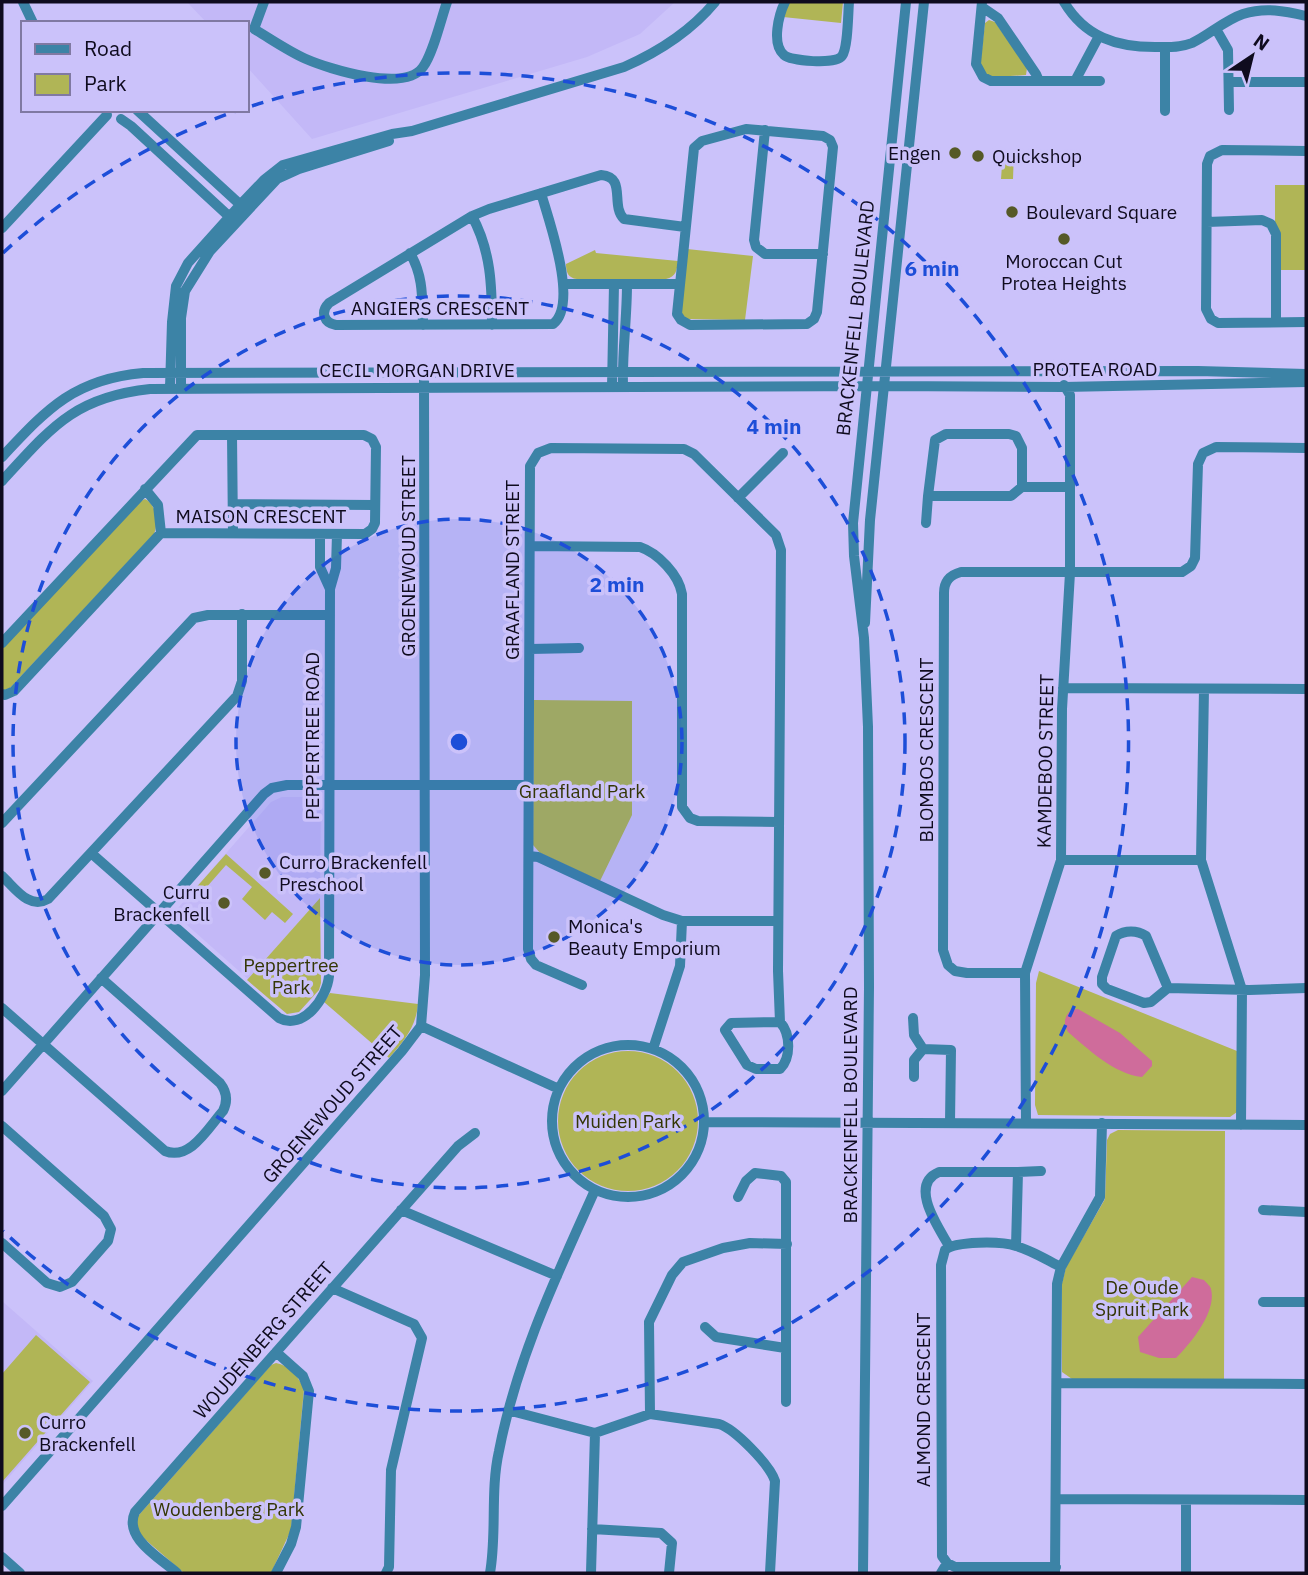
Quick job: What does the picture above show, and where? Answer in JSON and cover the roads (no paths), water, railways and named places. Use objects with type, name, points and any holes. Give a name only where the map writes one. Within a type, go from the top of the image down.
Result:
[{"type":"street","points":[[23,2],[32,21]]},
{"type":"street","points":[[264,2],[254,29],[318,64],[375,78],[403,78],[413,75],[424,66],[447,2]]},
{"type":"street","points":[[170,388],[176,372],[185,291],[203,261],[243,208],[287,173],[392,140],[412,131],[624,67],[653,53],[678,36],[715,2]]},
{"type":"street","points":[[785,2],[778,22],[778,45],[781,51],[789,58],[829,62],[837,61],[844,53],[849,2]]},
{"type":"street","name":"BRACKENFELL BOULEVARD","points":[[863,1573],[868,727],[864,638],[854,556],[853,523],[906,2]]},
{"type":"street","name":"BRACKENFELL BOULEVARD","points":[[864,638],[870,520],[924,2]]},
{"type":"street","points":[[1064,2],[1079,21],[1099,36],[1127,46],[1165,47],[1190,44],[1242,14],[1269,9],[1306,16]]},
{"type":"street","points":[[982,5],[998,19],[1039,81]]},
{"type":"street","points":[[982,5],[976,64],[980,74],[991,81],[1100,81]]},
{"type":"street","points":[[1216,29],[1228,50],[1228,110]]},
{"type":"street","points":[[1075,81],[1099,36]]},
{"type":"street","points":[[1165,47],[1165,111]]},
{"type":"street","points":[[1229,82],[1306,82]]},
{"type":"street","points":[[2,228],[105,113],[115,120],[121,119],[129,112]]},
{"type":"street","points":[[139,112],[243,208]]},
{"type":"street","points":[[121,119],[233,220]]},
{"type":"street","points":[[741,130],[765,130],[823,136],[832,143],[817,312],[807,324],[687,324],[677,314],[693,152],[696,145],[702,141],[741,130]]},
{"type":"street","points":[[765,130],[755,247],[765,254],[823,254]]},
{"type":"street","points":[[1306,151],[1222,150],[1213,153],[1207,164],[1206,309],[1208,316],[1218,323],[1306,322]]},
{"type":"street","name":"ANGIERS CRESCENT","points":[[541,193],[561,262],[562,312],[553,324],[332,325],[326,321],[323,313],[329,303],[472,216],[541,193],[601,175],[608,176],[616,183],[618,212],[624,219],[685,227]]},
{"type":"street","points":[[472,216],[479,227],[492,272],[492,325]]},
{"type":"street","points":[[1207,222],[1262,220],[1273,227],[1276,234],[1276,322]]},
{"type":"street","points":[[410,253],[418,267],[423,286],[423,325]]},
{"type":"street","points":[[563,284],[680,284]]},
{"type":"street","points":[[614,284],[613,329],[617,387]]},
{"type":"street","points":[[617,372],[626,329],[627,284]]},
{"type":"street","points":[[613,329],[626,329]]},
{"type":"street","name":"KAMDEBOO STREET","points":[[1026,1122],[1025,973],[1061,860],[1063,688],[1070,573],[1070,390],[1064,371]]},
{"type":"street","name":"KAMDEBOO STREET","points":[[1070,390],[1077,371]]},
{"type":"street","points":[[176,372],[181,388]]},
{"type":"street","name":"CECIL MORGAN DRIVE","points":[[2,457],[43,415],[78,389],[109,377],[176,372],[868,372]]},
{"type":"street","name":"GROENEWOUD STREET","points":[[2,1506],[402,1051],[421,1026],[425,984],[424,372]]},
{"type":"street","name":"PROTEA ROAD","points":[[868,372],[1306,374]]},
{"type":"street","name":"PROTEA ROAD","points":[[866,387],[1070,390],[1306,382]]},
{"type":"street","name":"CECIL MORGAN DRIVE","points":[[2,481],[50,429],[74,411],[114,394],[170,388],[866,387]]},
{"type":"street","points":[[926,523],[934,443],[938,437],[946,434],[1016,436],[1022,448],[1022,486]]},
{"type":"street","name":"MAISON CRESCENT","points":[[2,643],[197,435],[368,436],[376,447],[375,523],[369,532],[161,533],[14,691],[2,694]]},
{"type":"street","points":[[232,435],[233,533]]},
{"type":"street","name":"BLOMBOS CRESCENT","points":[[1025,973],[961,973],[948,965],[943,950],[944,588],[948,579],[961,572],[1185,571],[1195,558],[1198,464],[1203,453],[1216,447],[1306,448]]},
{"type":"street","name":"GRAAFLAND STREET","points":[[582,985],[539,967],[531,959],[528,949],[530,466],[534,457],[546,449],[684,449],[694,454],[776,536],[781,550],[778,921],[780,1022],[788,1035],[787,1060],[780,1069],[756,1069],[747,1065],[724,1030],[731,1023],[780,1022]]},
{"type":"street","points":[[738,498],[783,453]]},
{"type":"street","points":[[929,496],[1011,496],[1022,486],[1069,487]]},
{"type":"street","points":[[145,489],[158,505],[161,533]]},
{"type":"street","points":[[233,504],[375,505]]},
{"type":"street","points":[[320,534],[320,567],[330,589]]},
{"type":"street","points":[[330,589],[336,568],[337,534]]},
{"type":"street","points":[[530,546],[640,547],[652,553],[674,575],[682,594],[682,807],[686,815],[698,821],[779,822]]},
{"type":"street","name":"PEPPERTREE ROAD","points":[[91,853],[279,1018],[290,1022],[301,1019],[322,997],[329,981],[330,589]]},
{"type":"street","points":[[2,876],[29,901],[43,902],[237,696],[242,681],[242,614]]},
{"type":"street","points":[[2,823],[190,621],[203,615],[330,615]]},
{"type":"street","points":[[530,649],[579,648]]},
{"type":"street","points":[[1063,688],[1306,689]]},
{"type":"street","points":[[1204,689],[1201,860],[1242,989],[1241,1125]]},
{"type":"street","points":[[2,1091],[272,788],[288,785],[529,785]]},
{"type":"street","points":[[529,856],[538,857],[663,915],[682,921],[778,921]]},
{"type":"street","points":[[1061,860],[1201,860]]},
{"type":"street","points":[[653,1049],[680,967],[682,921]]},
{"type":"street","points":[[1168,988],[1146,936],[1140,932],[1126,932],[1116,936],[1102,977],[1104,987],[1144,1003],[1151,1002],[1168,988],[1306,988]]},
{"type":"street","points":[[2,1008],[165,1151],[175,1154],[185,1152],[225,1107],[227,1098],[223,1086],[101,978]]},
{"type":"street","points":[[913,1018],[914,1035],[923,1049]]},
{"type":"street","points":[[421,1026],[559,1089]]},
{"type":"street","points":[[622,1045],[653,1049],[671,1057],[685,1070],[700,1094],[705,1122],[700,1149],[694,1162],[685,1173],[663,1190],[636,1197],[615,1196],[595,1190],[579,1179],[565,1164],[556,1147],[552,1128],[553,1108],[559,1089],[578,1063],[598,1051],[622,1045]]},
{"type":"street","points":[[923,1049],[951,1050],[950,1122]]},
{"type":"street","points":[[914,1077],[914,1060],[923,1049]]},
{"type":"street","points":[[705,1122],[1306,1125]]},
{"type":"street","points":[[941,1573],[947,1563],[955,1567],[1055,1570],[1056,1289],[1061,1267],[1100,1197],[1102,1123]]},
{"type":"street","points":[[2,1126],[104,1216],[111,1229],[108,1241],[72,1282],[60,1287],[47,1283],[2,1243]]},
{"type":"street","name":"WOUDENBERG STREET","points":[[173,1572],[137,1538],[132,1526],[133,1517],[458,1146],[475,1133]]},
{"type":"street","points":[[1041,1171],[942,1171],[930,1177],[927,1182],[927,1205],[949,1247],[957,1244],[1016,1246],[1061,1267]]},
{"type":"street","points":[[1016,1246],[1018,1172]]},
{"type":"street","points":[[738,1197],[752,1174],[783,1178],[786,1182],[786,1402]]},
{"type":"street","points":[[490,1573],[493,1482],[508,1410],[529,1339],[595,1190]]},
{"type":"street","points":[[401,1210],[557,1276]]},
{"type":"street","points":[[1263,1210],[1306,1212]]},
{"type":"street","points":[[650,1414],[649,1322],[672,1275],[683,1262],[723,1248],[750,1243],[787,1244]]},
{"type":"street","name":"ALMOND CRESCENT","points":[[947,1563],[940,1547],[941,1278],[942,1256],[949,1247]]},
{"type":"street","points":[[332,1288],[414,1324],[422,1338],[391,1469],[389,1567],[386,1573]]},
{"type":"street","points":[[1264,1302],[1306,1302]]},
{"type":"street","points":[[705,1327],[716,1337],[785,1348]]},
{"type":"street","points":[[276,1352],[303,1376],[309,1391],[296,1527],[291,1544],[276,1573]]},
{"type":"street","points":[[1057,1383],[1306,1384]]},
{"type":"street","points":[[508,1410],[595,1433],[650,1414],[724,1425],[733,1430],[770,1470],[775,1481],[770,1573]]},
{"type":"street","points":[[591,1573],[595,1433]]},
{"type":"street","points":[[1056,1499],[1306,1500]]},
{"type":"street","points":[[1186,1500],[1186,1573]]},
{"type":"street","points":[[592,1529],[666,1535],[672,1543],[669,1573]]},
{"type":"street","points":[[2,1558],[20,1573]]},
{"type":"place","name":"Engen","points":[[955,153]]},
{"type":"place","name":"Quickshop","points":[[978,156]]},
{"type":"place","name":"Boulevard Square","points":[[1012,212]]},
{"type":"place","name":"Moroccan Cut Protea Heights","points":[[1064,239]]},
{"type":"place","name":"Curro Brackenfell Preschool","points":[[265,873]]},
{"type":"place","name":"Curru Brackenfell","points":[[224,903]]},
{"type":"place","name":"Monica's Beauty Emporium","points":[[554,937]]},
{"type":"place","name":"Curro Brackenfell","points":[[25,1433]]},
{"type":"park label","name":"Graafland Park","points":[[582,791]]},
{"type":"park label","name":"Peppertree Park","points":[[291,976]]},
{"type":"park label","name":"Muiden Park","points":[[628,1121]]},
{"type":"park label","name":"De Oude Spruit Park","points":[[1142,1298]]},
{"type":"park label","name":"Woudenberg Park","points":[[229,1509]]}]
